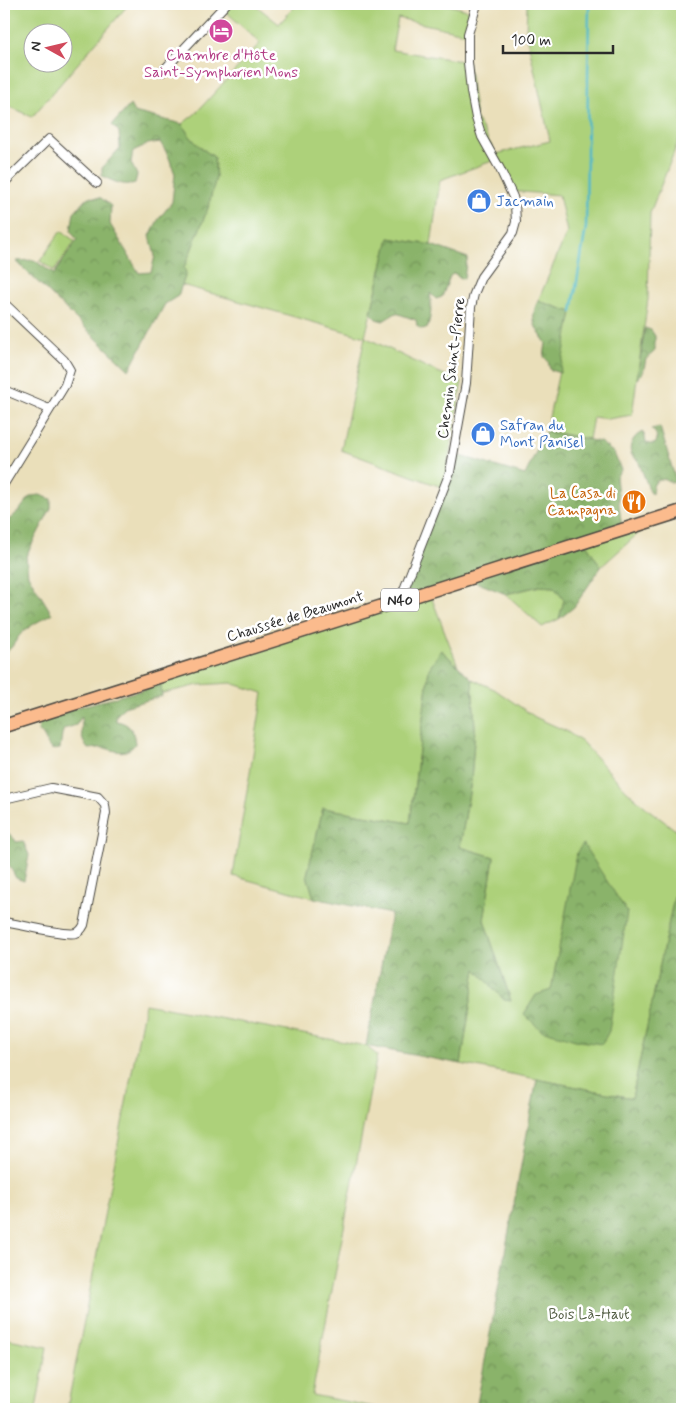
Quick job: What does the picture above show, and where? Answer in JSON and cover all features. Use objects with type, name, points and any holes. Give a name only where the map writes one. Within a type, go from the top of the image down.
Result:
[{"type":"main road","name":"Chaussée de Beaumont","points":[[4,726],[682,511]]},
{"type":"street","points":[[162,72],[226,4]]},
{"type":"street","name":"Chemin Saint-Pierre","points":[[403,600],[403,592],[452,463],[466,383],[474,294],[481,277],[512,233],[516,222],[513,197],[482,137],[473,101],[468,34],[477,4]]},
{"type":"street","points":[[4,182],[49,140],[97,183]]},
{"type":"street","points":[[4,303],[64,360],[70,370],[65,385],[4,484]]},
{"type":"street","points":[[4,390],[49,410]]},
{"type":"street","points":[[4,799],[50,788],[98,797],[105,805],[106,813],[84,926],[81,930],[77,933],[64,933],[4,922]]},
{"type":"green space","points":[[4,4],[129,4],[72,70],[72,22],[22,22],[22,72],[71,72],[32,117],[4,104]]},
{"type":"green space","points":[[226,4],[254,4],[279,24],[297,4],[445,4],[474,12],[468,34],[398,18],[392,50],[468,62],[476,118],[496,154],[550,141],[526,32],[527,4],[682,4],[682,132],[650,213],[648,299],[632,415],[608,419],[593,417],[589,439],[546,431],[572,312],[538,301],[567,232],[559,195],[510,191],[495,160],[440,180],[431,245],[389,238],[365,337],[182,285],[186,274],[184,268],[208,208],[216,177],[214,157],[196,143],[182,124],[195,114],[260,43],[222,8]]},
{"type":"green space","points":[[130,105],[134,112],[182,124],[196,143],[214,157],[216,177],[208,208],[184,268],[186,273],[178,296],[165,304],[129,370],[16,261],[34,260],[54,274],[77,240],[71,231],[74,212],[88,197],[101,198],[111,206],[110,224],[139,273],[151,272],[155,256],[150,236],[158,220],[172,202],[175,174],[168,155],[160,142],[148,144],[133,151],[131,163],[137,175],[135,183],[122,184],[102,176],[102,168],[120,148],[119,132],[112,125]]},
{"type":"green space","points":[[61,231],[75,241],[54,271],[40,261]]},
{"type":"green space","points":[[389,238],[431,245],[468,258],[464,279],[459,278],[454,273],[450,276],[442,297],[436,299],[430,293],[431,311],[427,328],[421,329],[417,326],[416,320],[396,313],[383,321],[376,319],[371,313]]},
{"type":"green space","points":[[538,301],[572,312],[560,373],[550,370],[548,361],[544,357],[546,343],[534,323],[534,313]]},
{"type":"green space","points":[[645,328],[651,330],[655,336],[655,351],[646,359],[643,373],[637,379]]},
{"type":"green space","points":[[365,337],[428,368],[462,382],[444,488],[341,450]]},
{"type":"green space","points":[[660,427],[676,481],[672,483],[665,479],[656,481],[652,494],[638,460],[631,454],[630,450],[632,441],[643,432],[646,442],[655,444],[657,440],[656,434],[651,429]]},
{"type":"green space","points":[[546,431],[600,442],[614,453],[621,470],[616,477],[622,530],[585,542],[601,567],[574,607],[559,619],[564,600],[554,587],[539,586],[506,594],[468,579],[403,600],[454,454],[525,475]]},
{"type":"green space","points":[[40,495],[51,499],[51,508],[26,556],[28,575],[52,614],[26,629],[4,654],[4,522],[15,514],[31,496]]},
{"type":"green space","points":[[652,521],[601,567],[585,542]]},
{"type":"green space","points":[[540,586],[554,587],[564,600],[559,619],[542,627],[506,594]]},
{"type":"green space","points":[[429,591],[458,666],[441,650],[429,669],[410,823],[323,808],[307,875],[314,898],[233,876],[263,693],[231,683],[199,685],[151,696],[144,681]]},
{"type":"green space","points":[[441,650],[472,679],[475,728],[471,781],[460,847],[494,857],[484,920],[511,1001],[504,1000],[476,969],[461,1064],[366,1046],[391,914],[314,898],[307,875],[323,808],[410,823],[429,669]]},
{"type":"green space","points":[[472,679],[494,689],[535,717],[566,731],[582,742],[626,790],[649,810],[682,833],[682,859],[632,1098],[461,1064],[476,968],[511,1001],[484,920],[494,857],[460,847],[471,781],[475,728]]},
{"type":"green space","points":[[161,685],[162,696],[124,707],[116,716],[116,721],[128,726],[134,735],[135,744],[128,750],[121,752],[103,748],[88,749],[82,737],[82,716],[76,725],[64,729],[60,749],[51,749],[44,736],[38,730],[41,717]]},
{"type":"green space","points":[[4,826],[16,842],[23,841],[29,855],[24,881],[16,878],[9,865],[4,863]]},
{"type":"green space","points":[[583,844],[627,912],[609,1031],[602,1044],[579,1041],[541,1030],[524,1014],[536,995],[551,990],[577,852]]},
{"type":"green space","name":"Bois Là-Haut","points":[[682,859],[682,1409],[476,1409],[537,1079],[632,1098]]},
{"type":"green space","points":[[145,1004],[366,1046],[377,1055],[312,1395],[374,1407],[374,1409],[67,1409]]},
{"type":"green space","points":[[4,1338],[47,1347],[36,1409],[4,1409]]},
{"type":"waterway","points":[[572,312],[586,227],[589,4]]},
{"type":"place","name":"Chambre d'Hôte Saint-Symphorien Mons","points":[[221,31]]},
{"type":"place","name":"Jacmain","points":[[479,201]]},
{"type":"place","name":"Safran du Mont Panisel","points":[[483,434]]},
{"type":"place","name":"La Casa di Campagna","points":[[634,502]]}]
